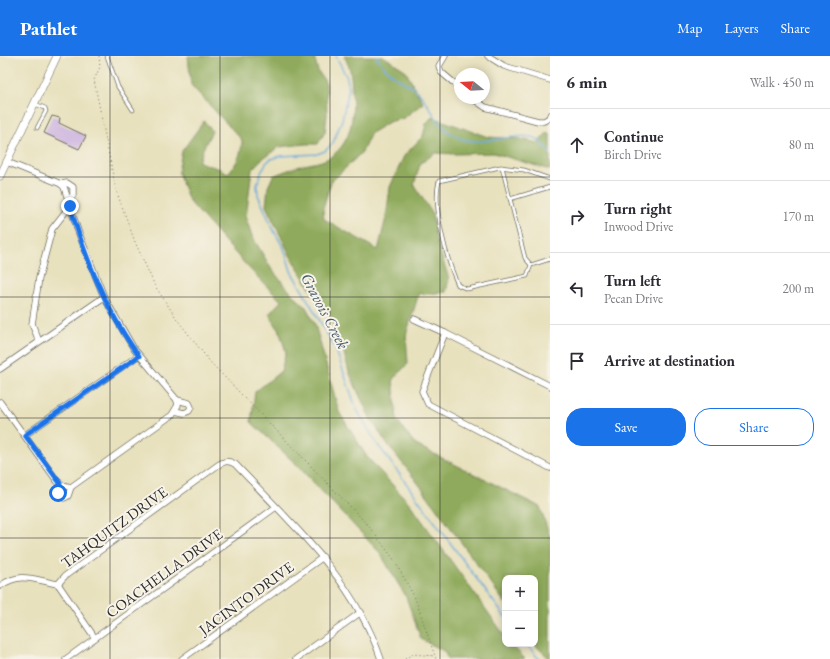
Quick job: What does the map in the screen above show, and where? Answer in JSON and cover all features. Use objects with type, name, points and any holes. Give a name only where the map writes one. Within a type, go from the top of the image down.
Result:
[{"type":"street","points":[[0,176],[57,56]]},
{"type":"street","points":[[445,56],[439,66],[441,72],[454,83]]},
{"type":"street","points":[[488,56],[504,66],[550,80]]},
{"type":"street","points":[[482,104],[538,121],[544,121],[549,118],[550,115]]},
{"type":"street","points":[[7,162],[61,184],[66,191],[78,231],[104,297],[139,356],[177,405],[69,487],[68,496],[64,498],[58,493],[60,483]]},
{"type":"street","points":[[39,341],[32,324],[39,278],[52,229],[70,203]]},
{"type":"street","points":[[0,369],[104,297]]},
{"type":"street","points":[[414,319],[550,386]]},
{"type":"street","points":[[445,333],[422,391],[428,404],[550,468]]},
{"type":"street","points":[[25,435],[139,356]]},
{"type":"street","points":[[0,402],[60,483],[69,487]]},
{"type":"street","name":"TAHQUITZ DRIVE","points":[[95,638],[58,584],[65,576],[218,465],[224,461],[235,464],[276,507]]},
{"type":"street","points":[[276,507],[323,557],[343,583],[361,612],[381,659]]},
{"type":"street","name":"COACHELLA DRIVE","points":[[66,659],[276,507]]},
{"type":"street","name":"JACINTO DRIVE","points":[[182,659],[323,557]]},
{"type":"street","points":[[0,586],[10,579],[19,576],[58,584]]},
{"type":"street","points":[[296,659],[361,612]]},
{"type":"lane","points":[[107,56],[118,87],[133,110]]},
{"type":"lane","points":[[35,104],[45,108],[46,111],[37,128]]},
{"type":"lane","points":[[531,265],[527,276],[467,289],[458,285],[452,271],[442,234],[436,191],[438,181],[502,167],[524,170],[550,179]]},
{"type":"lane","points":[[502,167],[525,258],[531,265]]},
{"type":"lane","points":[[510,199],[550,187]]},
{"type":"lane","points":[[531,265],[550,259]]},
{"type":"path","points":[[99,56],[100,67],[94,80],[116,190],[135,242],[155,286],[179,322],[211,363],[366,523],[393,558],[415,598],[436,659]]},
{"type":"path","points":[[405,659],[413,654],[435,656]]},
{"type":"green space","points":[[188,56],[314,56],[318,71],[326,83],[327,115],[325,132],[318,144],[279,147],[262,159],[252,169],[246,218],[252,236],[272,270],[293,295],[306,307],[315,324],[339,412],[367,457],[410,504],[502,632],[502,647],[514,647],[525,659],[448,659],[444,651],[421,639],[406,597],[380,553],[297,465],[251,422],[255,392],[281,371],[286,352],[279,330],[269,314],[281,301],[245,264],[189,201],[178,172],[182,151],[204,121],[212,131],[203,149],[199,162],[220,169],[227,174],[234,166],[238,158],[242,140],[191,85]]},
{"type":"green space","points":[[344,56],[383,56],[405,70],[423,103],[404,118],[389,122],[371,133],[362,152],[331,182],[323,208],[324,219],[378,250],[386,218],[390,187],[404,156],[423,136],[426,124],[432,117],[488,137],[521,139],[538,143],[547,133],[550,134],[550,170],[494,153],[435,153],[420,164],[414,185],[432,213],[436,239],[449,279],[446,292],[425,294],[419,293],[406,335],[408,364],[393,379],[397,421],[416,445],[540,507],[550,537],[550,659],[537,647],[538,575],[502,575],[502,599],[421,487],[385,441],[369,416],[349,372],[344,353],[335,334],[331,316],[309,287],[292,259],[266,206],[268,187],[273,176],[328,158],[339,150],[344,142],[351,126],[353,109],[351,73]]},
{"type":"building","points":[[52,116],[60,118],[59,123],[86,136],[79,149],[44,133]]},
{"type":"waterway","name":"Gravois Creek","points":[[336,56],[347,78],[349,88],[342,120],[333,143],[325,151],[317,154],[280,156],[271,159],[266,163],[260,175],[257,185],[258,195],[274,231],[284,248],[291,271],[335,347],[356,408],[375,441],[502,613]]},
{"type":"waterway","points":[[376,56],[384,67],[398,79],[415,89],[436,118],[446,130],[453,135],[472,141],[523,136],[531,137],[539,140],[550,153]]},
{"type":"waterway","name":"Gravois Creek","points":[[529,647],[539,659]]},
{"type":"route","points":[[58,493],[60,483],[25,435],[139,356],[104,297],[78,231],[70,206]]}]
